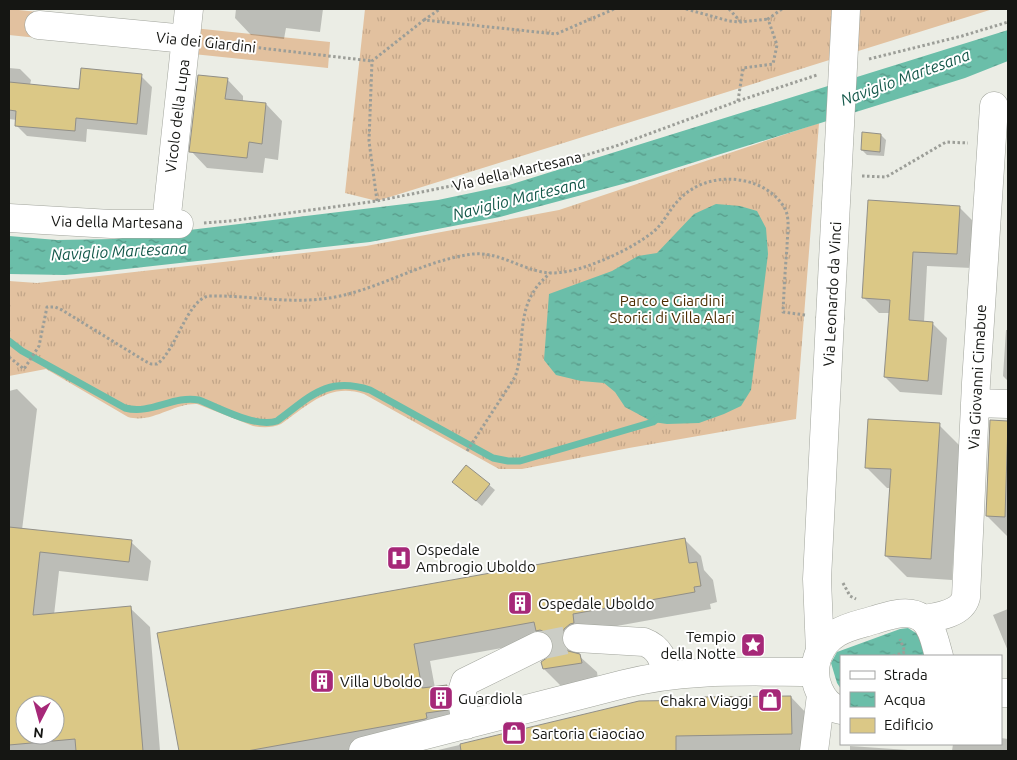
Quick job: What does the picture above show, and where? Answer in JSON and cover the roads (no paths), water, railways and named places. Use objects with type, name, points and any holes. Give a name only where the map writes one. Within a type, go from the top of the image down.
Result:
[{"type":"street","name":"Vicolo della Lupa","points":[[172,224],[189,9]]},
{"type":"street","name":"Via Leonardo da Vinci","points":[[814,751],[828,688],[817,579],[846,9]]},
{"type":"street","name":"Via dei Giardini","points":[[40,26],[186,39]]},
{"type":"street","name":"Via Giovanni Cimabue","points":[[923,619],[943,615],[964,603],[994,106]]},
{"type":"street","name":"Via della Martesana","points":[[9,218],[110,224],[172,224]]},
{"type":"street","points":[[975,404],[1008,404]]},
{"type":"street","points":[[817,579],[839,614],[850,627]]},
{"type":"street","points":[[819,751],[829,731],[828,688],[831,637],[850,627],[892,615],[907,613],[918,615],[923,619],[931,630],[939,655]]},
{"type":"street","points":[[577,638],[644,642],[650,644],[659,652],[667,675]]},
{"type":"street","points":[[466,725],[461,695],[465,682],[538,646]]},
{"type":"street","points":[[364,751],[636,681],[667,675],[712,672],[828,688]]},
{"type":"water","name":"Naviglio Martesana","points":[[1008,30],[1008,61],[965,78],[634,181],[500,217],[370,242],[99,272],[65,275],[9,274],[9,236],[57,240],[114,239],[438,200],[509,185]]},
{"type":"water","points":[[716,204],[740,206],[757,211],[766,228],[768,254],[751,390],[741,406],[699,423],[667,424],[653,422],[625,407],[615,392],[604,383],[581,381],[556,375],[544,360],[549,294],[612,271],[638,256],[657,253],[694,214]]},
{"type":"water","points":[[908,628],[919,635],[927,655],[840,655],[840,688],[831,663],[837,652],[900,629]]},
{"type":"waterway","points":[[9,341],[22,351],[125,408],[144,409],[189,399],[199,400],[248,420],[268,422],[277,421],[319,391],[330,387],[355,386],[370,390],[493,458],[508,461],[520,461],[653,422],[659,417]]},
{"type":"tunnel","points":[[538,646],[577,638]]},
{"type":"place","name":"Ospedale Ambrogio Uboldo","points":[[399,558]]},
{"type":"place","name":"Ospedale Uboldo","points":[[520,603]]},
{"type":"place","name":"Tempio della Notte","points":[[753,645]]},
{"type":"place","name":"Villa Uboldo","points":[[322,681]]},
{"type":"place","name":"Guardiola","points":[[441,698]]},
{"type":"place","name":"Chakra Viaggi","points":[[770,700]]},
{"type":"place","name":"Sartoria Ciaociao","points":[[514,733]]},
{"type":"park label","name":"Parco e Giardini Storici di Villa Alari","points":[[672,308]]}]
